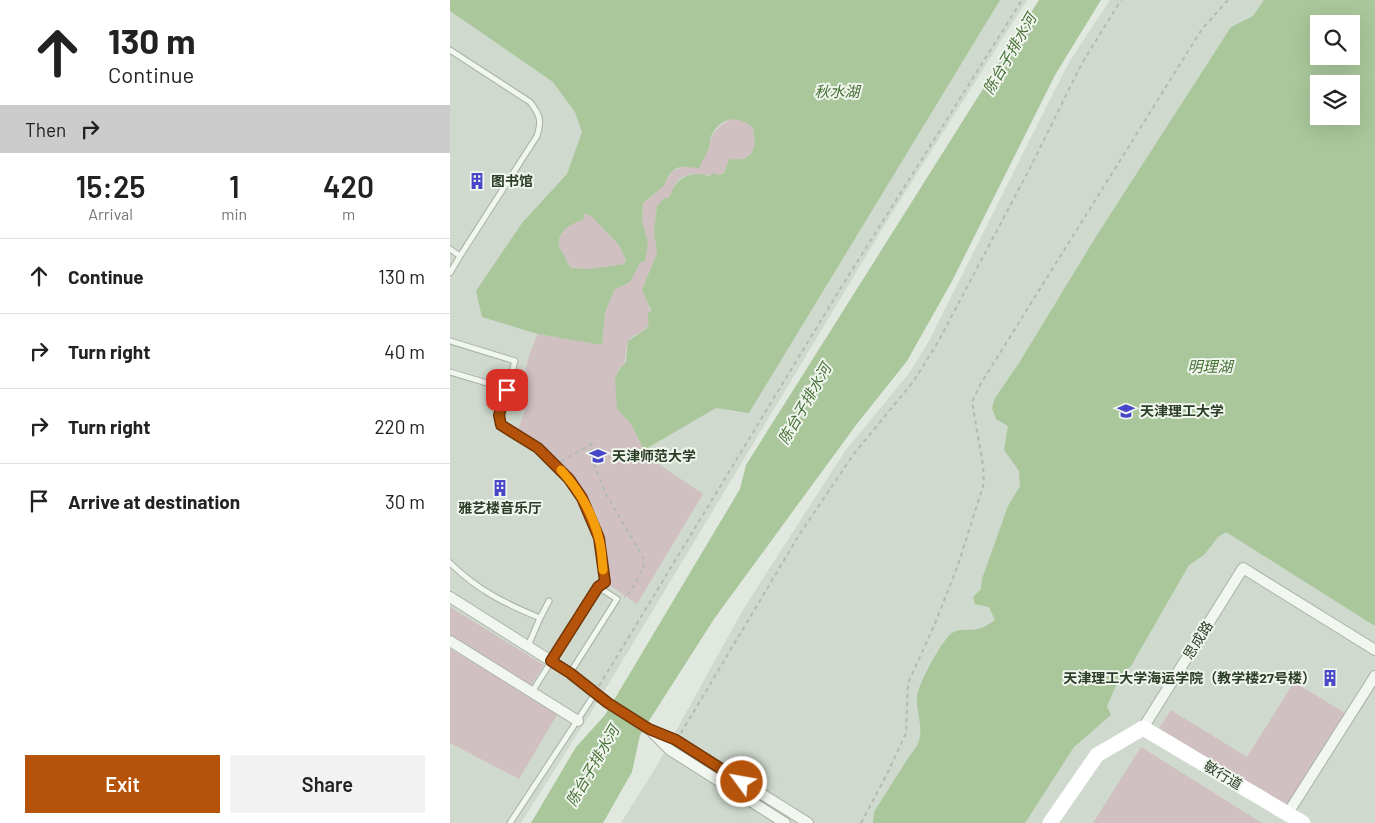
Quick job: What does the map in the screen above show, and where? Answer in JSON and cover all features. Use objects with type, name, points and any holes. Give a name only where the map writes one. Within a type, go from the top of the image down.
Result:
[{"type":"street","name":"思成路","points":[[1050,823],[1097,755],[1143,728],[1243,568],[1375,650]]},
{"type":"street","points":[[450,597],[570,673],[608,703],[649,729],[676,740],[808,823]]},
{"type":"street","points":[[450,641],[578,721]]},
{"type":"street","points":[[1288,813],[1375,676]]},
{"type":"street","name":"敏行道","points":[[1143,728],[1303,823]]},
{"type":"street","points":[[649,729],[670,750],[785,823]]},
{"type":"lane","points":[[450,50],[530,102],[538,113],[541,125],[537,136],[450,273]]},
{"type":"lane","points":[[450,249],[460,256]]},
{"type":"lane","points":[[450,341],[515,361],[499,415],[501,425],[538,448],[569,479],[582,498],[599,538],[605,582],[598,587],[532,692]]},
{"type":"lane","points":[[450,372],[507,390]]},
{"type":"lane","points":[[450,563],[472,584],[502,603],[540,618]]},
{"type":"lane","points":[[570,673],[617,599],[598,587]]},
{"type":"lane","points":[[528,646],[549,601]]},
{"type":"lane","points":[[510,823],[596,692]]},
{"type":"path","points":[[596,692],[837,294],[1022,0]]},
{"type":"path","points":[[676,740],[799,535],[854,455],[913,382],[938,342],[1031,166],[1081,65],[1121,0]]},
{"type":"path","points":[[861,823],[887,774],[906,732],[908,683],[934,626],[958,565],[984,483],[983,465],[972,402],[980,386],[1202,29],[1228,0]]},
{"type":"path","points":[[555,465],[592,444],[591,457],[606,494],[644,559],[643,569],[627,597],[617,599]]},
{"type":"shaded area","name":"天津师范大学","points":[[450,0],[1027,0],[887,221],[605,690],[521,823],[450,823]]},
{"type":"shaded area","name":"天津理工大学","points":[[1110,0],[1375,0],[1375,823],[621,823],[656,767],[744,608],[845,451],[910,372],[929,341],[1069,62]]},
{"type":"shaded area","points":[[733,118],[741,119],[753,128],[754,146],[750,154],[740,159],[729,159],[724,173],[719,175],[686,175],[677,182],[668,198],[664,198],[657,206],[654,232],[657,253],[642,290],[650,309],[649,324],[644,330],[630,339],[623,366],[619,368],[617,409],[631,424],[644,450],[643,463],[657,463],[703,494],[637,604],[605,582],[599,538],[582,499],[555,465],[516,434],[525,411],[516,406],[530,352],[538,334],[602,344],[605,313],[614,290],[630,282],[648,244],[642,219],[643,203],[657,192],[673,171],[682,167],[699,167],[714,133]]},
{"type":"shaded area","points":[[584,214],[590,215],[619,245],[626,260],[624,264],[590,269],[572,268],[570,266],[560,249],[559,240],[564,231]]},
{"type":"shaded area","points":[[450,607],[544,665],[530,687],[450,637]]},
{"type":"shaded area","points":[[450,649],[558,713],[519,779],[450,743]]},
{"type":"shaded area","points":[[1294,682],[1345,713],[1287,807],[1159,728],[1171,710],[1247,757]]},
{"type":"shaded area","points":[[1141,747],[1262,823],[1093,823]]},
{"type":"water","name":"秋水湖","points":[[450,0],[1000,0],[749,413],[716,408],[644,450],[631,424],[617,409],[615,377],[626,361],[628,341],[646,329],[649,322],[647,316],[651,310],[642,290],[657,253],[654,232],[657,206],[664,198],[668,198],[677,183],[685,177],[694,174],[709,176],[713,173],[720,175],[724,173],[729,159],[741,159],[750,155],[754,147],[753,128],[737,119],[731,119],[721,124],[712,134],[708,151],[699,168],[683,167],[675,169],[668,176],[665,185],[643,203],[642,219],[648,244],[645,261],[640,263],[630,282],[614,290],[605,313],[602,345],[538,334],[482,317],[476,291],[522,223],[567,174],[582,132],[575,112],[553,82],[450,11]],"holes":[[[584,214],[590,215],[619,245],[626,260],[624,264],[590,269],[572,268],[568,264],[560,247],[560,235],[570,225],[583,220]]]},
{"type":"water","name":"陈台子排水河","points":[[1039,0],[1101,0],[1055,75],[951,283],[907,361],[856,425],[714,619],[640,735],[632,772],[603,823],[531,823],[576,747],[605,715],[740,489],[746,465]]},
{"type":"water","name":"明理湖","points":[[1264,0],[1375,0],[1375,626],[1226,532],[1218,537],[1204,555],[1189,565],[1131,666],[1121,674],[1107,706],[1111,715],[1074,747],[1025,823],[873,823],[874,812],[919,741],[918,691],[937,653],[952,633],[985,627],[995,620],[989,607],[975,604],[973,597],[981,589],[982,579],[1008,506],[1020,486],[1019,471],[1004,450],[1008,426],[996,419],[992,408],[995,398],[1231,27],[1253,16]]},
{"type":"slow traffic","points":[[561,470],[582,498],[591,517],[599,538],[603,570]]},
{"type":"place","name":"图书馆","points":[[477,181]]},
{"type":"place","name":"天津理工大学","points":[[1126,411]]},
{"type":"place","name":"天津师范大学","points":[[598,456]]},
{"type":"place","name":"雅艺楼音乐厅","points":[[500,488]]},
{"type":"place","name":"天津理工大学海运学院（教学楼27号楼）","points":[[1330,678]]},
{"type":"route","points":[[507,390],[499,415],[501,425],[538,448],[569,479],[582,498],[599,538],[605,582],[598,587],[551,661],[596,692],[608,703],[649,729],[676,740],[742,782]]}]
